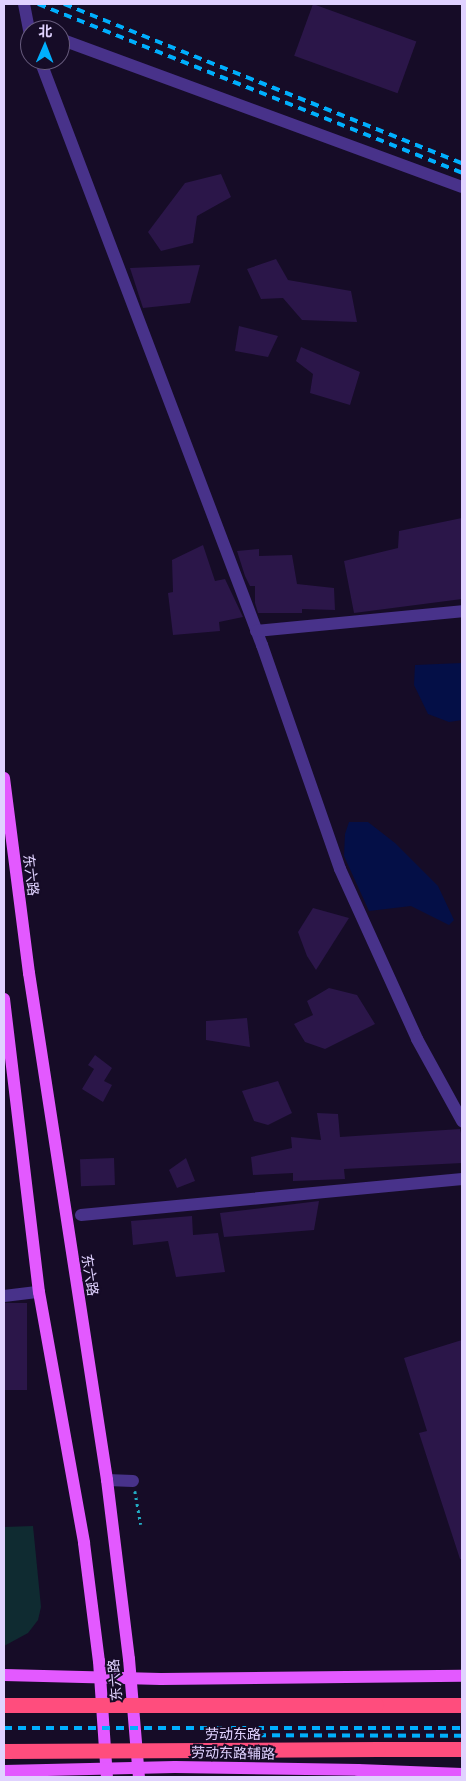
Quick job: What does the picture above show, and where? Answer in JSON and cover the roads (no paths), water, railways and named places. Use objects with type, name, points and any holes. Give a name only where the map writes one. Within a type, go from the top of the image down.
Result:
[{"type":"highway","name":"劳动东路","points":[[4,1705],[462,1704]]},
{"type":"highway","name":"劳动东路","points":[[4,1751],[462,1749]]},
{"type":"main road","name":"东六路","points":[[4,778],[29,973],[107,1480],[139,1773]]},
{"type":"main road","name":"东六路","points":[[4,999],[38,1292],[84,1543],[100,1678],[107,1773]]},
{"type":"main road","points":[[4,1674],[100,1678],[462,1676]]},
{"type":"main road","points":[[198,1777],[232,1769]]},
{"type":"main road","name":"劳动东路辅路","points":[[5,1771],[139,1773],[232,1769],[358,1770],[462,1774]]},
{"type":"main road","points":[[5,1771],[35,1777]]},
{"type":"street","points":[[24,4],[28,20]]},
{"type":"street","points":[[70,43],[462,188]]},
{"type":"street","points":[[44,70],[256,631],[340,869],[417,1039],[462,1121]]},
{"type":"street","points":[[256,631],[462,611]]},
{"type":"street","points":[[81,1215],[462,1179]]},
{"type":"street","points":[[4,1296],[38,1292]]},
{"type":"street","points":[[107,1480],[133,1481]]},
{"type":"railway","points":[[38,4],[462,173]]},
{"type":"railway","points":[[64,4],[462,163]]},
{"type":"railway","points":[[4,1728],[462,1728]]},
{"type":"railway","points":[[216,1735],[462,1736]]}]
